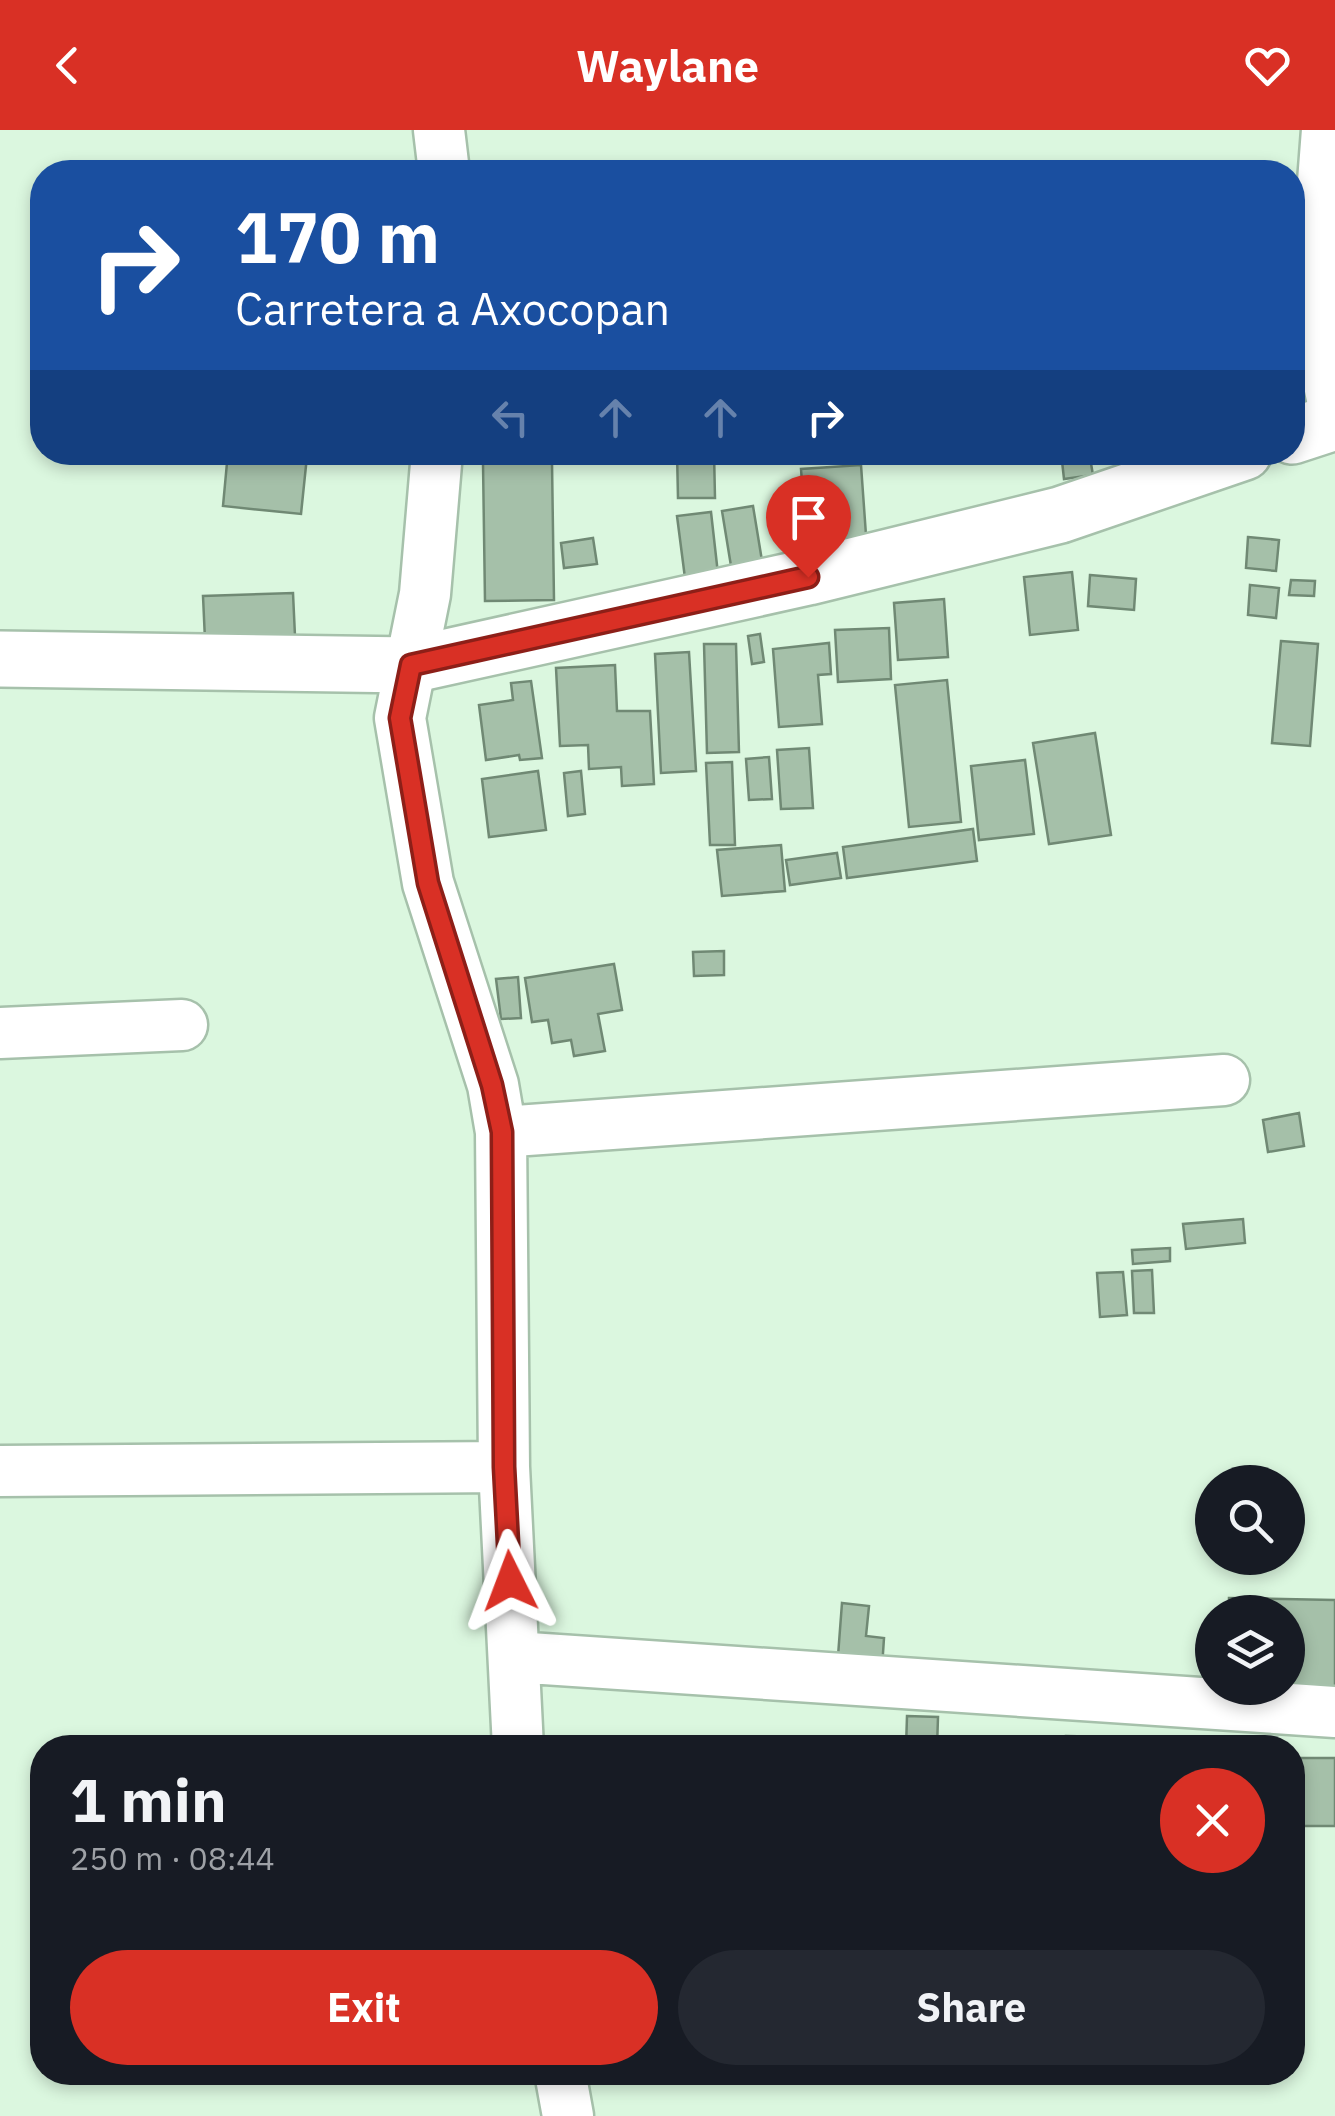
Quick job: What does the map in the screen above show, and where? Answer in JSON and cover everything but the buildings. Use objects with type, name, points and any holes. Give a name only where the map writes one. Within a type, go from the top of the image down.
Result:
[{"type":"main road","points":[[1305,432],[1335,422]]},
{"type":"main road","points":[[0,659],[411,665],[808,577],[1060,515],[1206,465]]},
{"type":"street","points":[[439,130],[443,160]]},
{"type":"street","points":[[1327,130],[1312,304],[1335,413]]},
{"type":"street","points":[[436,465],[425,594],[400,718],[428,883],[492,1085],[502,1132],[504,1467],[517,1735]]},
{"type":"street","points":[[0,1033],[182,1025]]},
{"type":"street","points":[[502,1132],[1224,1080]]},
{"type":"street","points":[[0,1471],[504,1467]]},
{"type":"street","points":[[514,1657],[1335,1712]]},
{"type":"street","points":[[562,2085],[568,2116]]},
{"type":"route","points":[[510,1581],[504,1467],[502,1132],[492,1085],[428,883],[400,718],[411,665],[808,577]]}]
